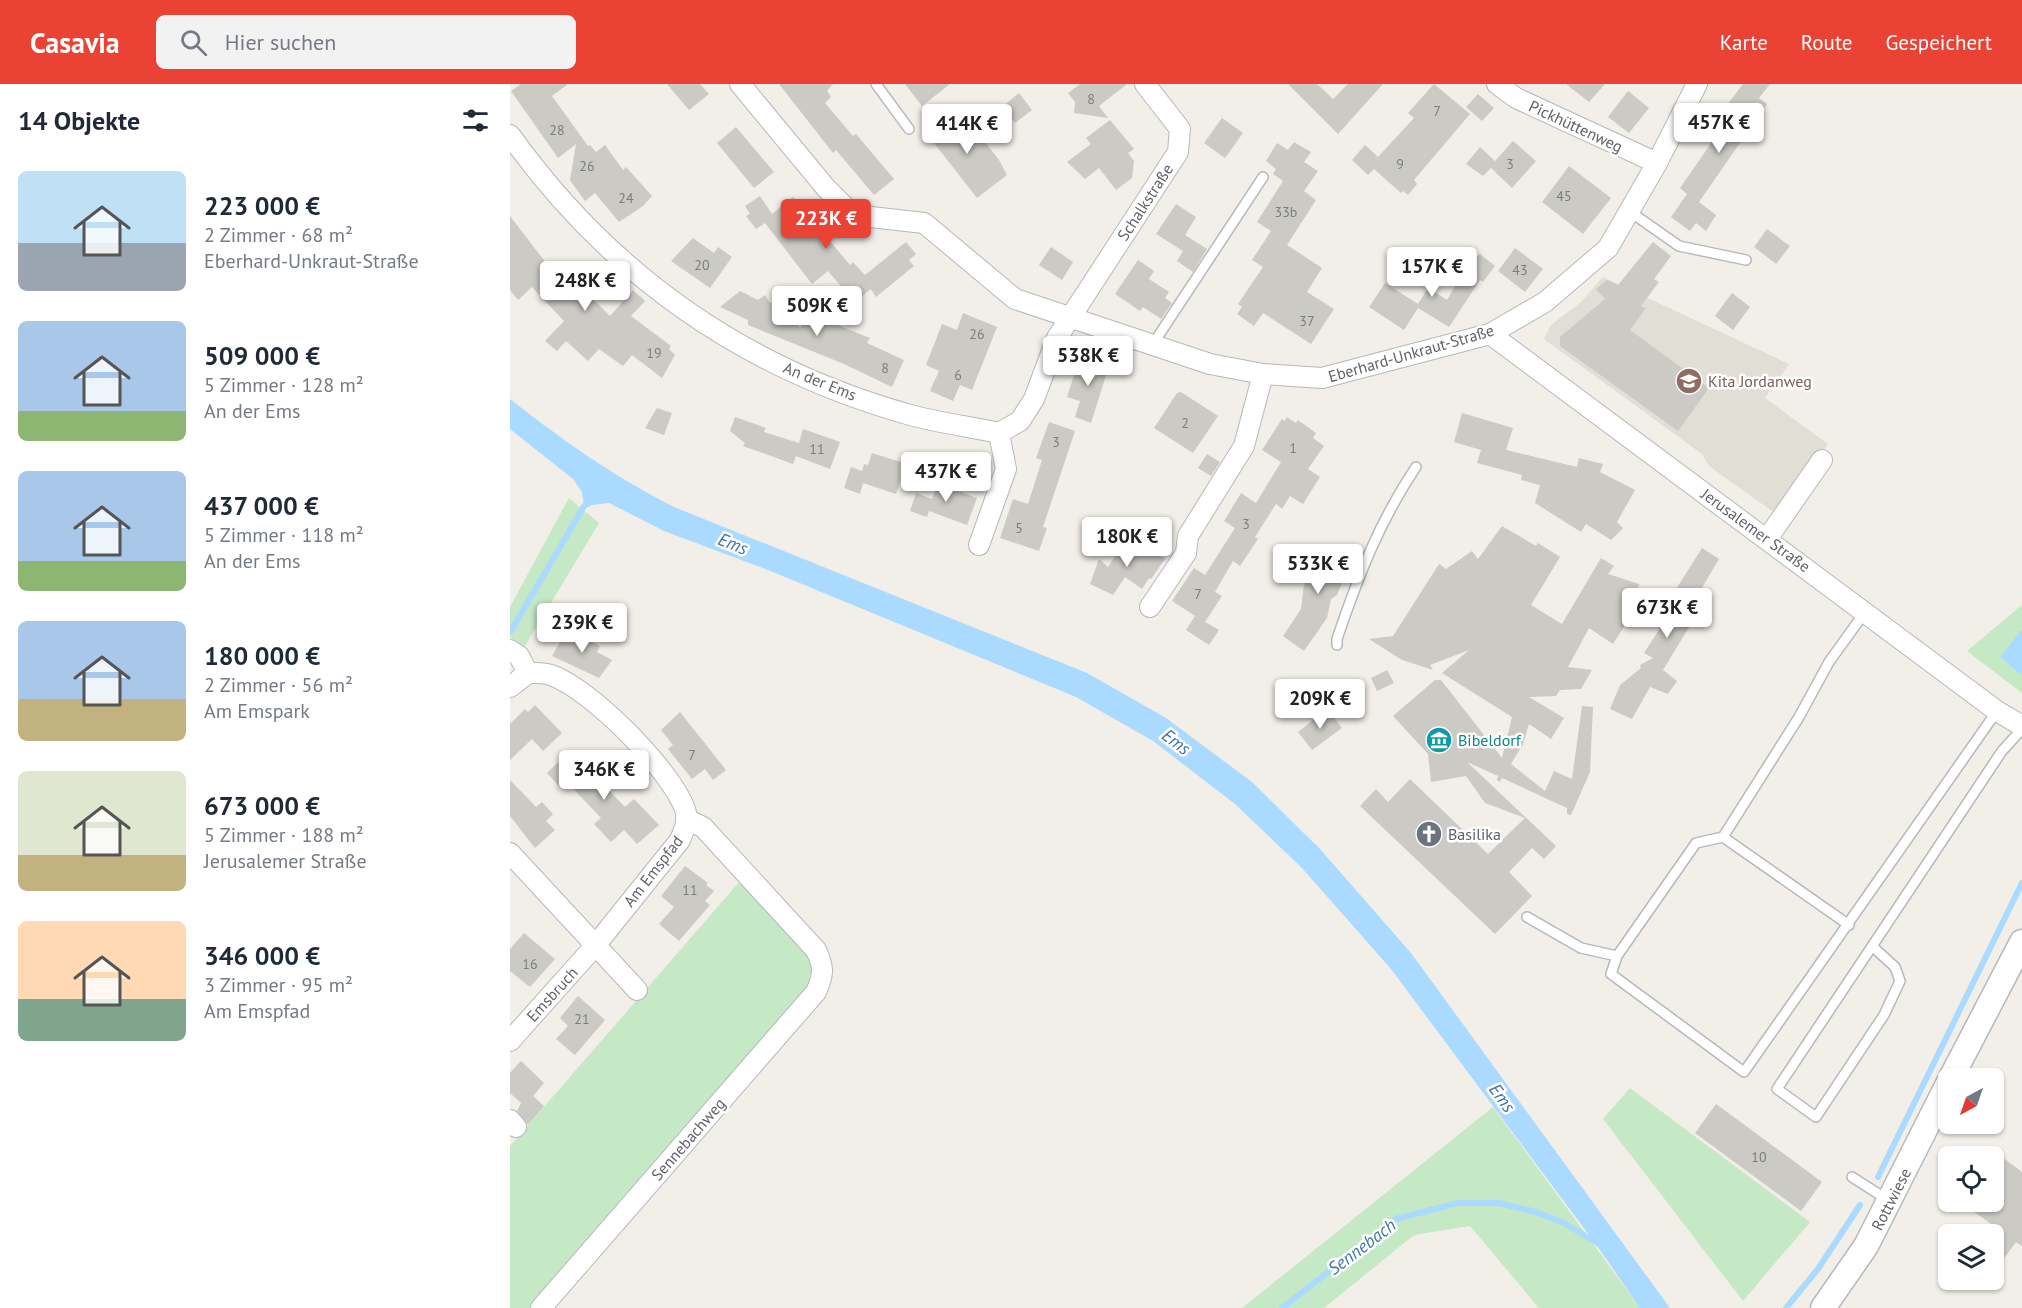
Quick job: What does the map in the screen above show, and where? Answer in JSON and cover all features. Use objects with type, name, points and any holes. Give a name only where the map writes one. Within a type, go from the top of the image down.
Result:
[{"type":"street","name":"Schalkstraße","points":[[1068,318],[1178,152],[1180,129],[1145,84]]},
{"type":"street","name":"Pickhüttenweg","points":[[1497,84],[1516,98],[1657,163]]},
{"type":"street","name":"Eberhard-Unkraut-Straße","points":[[751,88],[826,188],[854,215],[924,223],[1015,299],[1210,364],[1263,374],[1322,378],[1490,334],[1545,302],[1608,248],[1657,163],[1697,84]]},
{"type":"street","name":"An der Ems","points":[[510,135],[535,170],[580,223],[647,283],[719,334],[809,380],[914,416],[999,433]]},
{"type":"street","points":[[979,545],[1006,469],[999,433],[1020,421],[1034,399],[1057,338],[1068,318]]},
{"type":"street","name":"Jerusalemer Straße","points":[[1490,334],[2022,728]]},
{"type":"street","points":[[1150,607],[1186,553],[1188,537],[1244,446],[1263,374]]},
{"type":"street","points":[[1767,539],[1822,460]]},
{"type":"street","points":[[510,650],[519,656],[528,673],[510,687]]},
{"type":"street","name":"Am Emspfad","points":[[528,673],[550,674],[612,716],[645,750],[675,791],[685,810],[686,819],[680,840],[594,946]]},
{"type":"street","name":"Sennebachweg","points":[[542,1308],[816,992],[824,975],[823,964],[816,950],[703,827],[686,819]]},
{"type":"street","points":[[510,853],[637,990]]},
{"type":"street","points":[[1956,1068],[2022,942]]},
{"type":"street","name":"Emsbruch","points":[[510,1041],[594,946]]},
{"type":"street","name":"Rottwiese","points":[[1823,1308],[1866,1246],[1938,1104]]},
{"type":"lane","points":[[876,84],[909,129]]},
{"type":"lane","points":[[1153,344],[1263,177]]},
{"type":"lane","points":[[1629,211],[1679,246],[1746,260]]},
{"type":"lane","points":[[1337,645],[1337,639],[1362,567],[1391,505],[1416,467]]},
{"type":"lane","points":[[1865,612],[1829,662],[1798,717],[1723,837],[1696,843],[1617,956],[1611,974],[1744,1072],[1997,711]]},
{"type":"lane","points":[[1873,947],[1895,967],[1900,981],[1884,1015],[1816,1117],[1777,1089],[2002,751],[2022,728]]},
{"type":"lane","points":[[1723,837],[1849,925]]},
{"type":"lane","points":[[1527,917],[1581,948],[1617,956]]},
{"type":"lane","points":[[1852,1177],[1890,1201]]},
{"type":"shaded area","name":"Kita Jordanweg","points":[[1603,277],[1789,364],[1765,398],[1828,444],[1776,514],[1709,466],[1702,454],[1544,339],[1551,325],[1581,302]]},
{"type":"green space","points":[[569,498],[599,523],[525,646],[510,637],[510,607]]},
{"type":"green space","points":[[2022,605],[2022,629],[2000,657],[2022,676],[2022,693],[1967,651]]},
{"type":"green space","points":[[741,880],[809,954],[812,969],[809,990],[530,1308],[510,1308],[510,1146]]},
{"type":"green space","points":[[1630,1088],[1810,1222],[1743,1301],[1603,1119]]},
{"type":"green space","points":[[1493,1107],[1640,1308],[1539,1308],[1470,1226],[1414,1235],[1324,1308],[1242,1308]]},
{"type":"water","name":"Ems","points":[[510,399],[589,457],[674,507],[1087,673],[1166,718],[1252,782],[1320,849],[1411,953],[1670,1308],[1640,1308],[1595,1243],[1391,969],[1302,868],[1235,804],[1153,741],[1076,697],[768,570],[664,531],[609,503],[584,506],[582,492],[573,479],[510,429]]},
{"type":"water","points":[[2022,629],[2022,676],[2000,657]]},
{"type":"building","points":[[521,84],[568,84],[552,96],[588,146],[590,145],[596,152],[605,145],[623,170],[626,167],[652,196],[643,206],[619,222],[595,193],[585,201],[570,180],[576,144],[558,158],[511,91]]},
{"type":"building","points":[[667,84],[700,84],[709,94],[689,110]]},
{"type":"building","points":[[779,84],[833,84],[827,91],[831,97],[825,103],[853,136],[856,134],[894,179],[874,195],[836,150],[833,153]]},
{"type":"building","points":[[905,84],[950,84],[922,106]]},
{"type":"building","points":[[1080,84],[1127,84],[1099,106],[1108,118],[1074,113],[1075,102],[1068,93]]},
{"type":"building","points":[[1288,84],[1317,84],[1333,99],[1348,84],[1383,84],[1338,134]]},
{"type":"building","points":[[1434,84],[1470,114],[1414,180],[1417,184],[1408,195],[1403,191],[1401,193],[1374,169],[1368,175],[1352,160],[1365,145],[1378,157],[1414,118],[1408,113]]},
{"type":"building","points":[[1566,84],[1605,84],[1589,102]]},
{"type":"building","points":[[1743,84],[1770,84],[1759,98],[1767,104],[1699,202],[1716,215],[1706,231],[1696,223],[1690,231],[1671,217],[1687,194],[1680,188],[1725,123],[1718,117]]},
{"type":"building","points":[[1628,91],[1649,108],[1629,133],[1608,117]]},
{"type":"building","points":[[1019,93],[1032,110],[1015,123],[1002,107]]},
{"type":"building","points":[[1478,94],[1494,108],[1482,121],[1466,107]]},
{"type":"building","points":[[944,112],[968,141],[978,133],[999,160],[1007,175],[977,198],[923,129]]},
{"type":"building","points":[[1222,118],[1243,133],[1225,158],[1204,143]]},
{"type":"building","points":[[1110,120],[1134,149],[1128,153],[1134,161],[1132,178],[1116,190],[1099,168],[1085,179],[1067,162],[1091,144],[1086,138]]},
{"type":"building","points":[[736,127],[774,172],[754,188],[717,143]]},
{"type":"building","points":[[1513,141],[1536,161],[1512,188],[1491,168],[1483,176],[1466,164],[1480,147],[1495,161]]},
{"type":"building","points":[[1294,142],[1311,152],[1304,162],[1318,171],[1304,191],[1316,200],[1287,245],[1322,268],[1307,292],[1334,309],[1311,344],[1263,313],[1254,326],[1237,314],[1242,307],[1238,304],[1263,267],[1252,260],[1271,231],[1257,222],[1283,181],[1273,174],[1276,169],[1266,161],[1277,143],[1288,150]]},
{"type":"building","points":[[1569,166],[1611,198],[1583,234],[1542,202]]},
{"type":"building","points":[[760,196],[772,214],[793,197],[850,265],[853,262],[865,275],[906,242],[916,254],[909,260],[914,266],[876,297],[871,289],[861,297],[852,285],[845,291],[828,271],[812,284],[765,223],[756,229],[746,216],[750,214],[745,206]]},
{"type":"building","points":[[1176,204],[1196,217],[1185,235],[1207,249],[1193,272],[1177,261],[1183,251],[1156,234]]},
{"type":"building","points":[[510,216],[553,272],[555,270],[559,276],[565,271],[610,316],[633,290],[645,301],[631,316],[671,346],[669,349],[675,355],[662,378],[632,355],[623,366],[599,349],[588,361],[566,341],[557,351],[545,341],[564,321],[532,287],[518,300],[510,290]]},
{"type":"building","points":[[1767,229],[1790,246],[1776,264],[1754,247]]},
{"type":"building","points":[[693,238],[714,253],[718,247],[732,257],[710,288],[671,261]]},
{"type":"building","points":[[1653,242],[1671,256],[1654,279],[1659,282],[1641,306],[1646,308],[1630,330],[1709,388],[1678,431],[1560,346],[1560,337],[1605,299],[1596,289],[1607,280],[1618,285]]},
{"type":"building","points":[[1051,247],[1073,262],[1062,280],[1039,265]]},
{"type":"building","points":[[1515,248],[1543,269],[1525,292],[1498,271]]},
{"type":"building","points":[[1480,254],[1495,266],[1483,282],[1480,280],[1449,327],[1418,308],[1404,330],[1369,307],[1385,283],[1418,304],[1428,288],[1447,300],[1467,266]]},
{"type":"building","points":[[1138,260],[1154,271],[1149,279],[1169,292],[1165,298],[1172,303],[1161,319],[1143,307],[1140,311],[1115,294]]},
{"type":"building","points":[[740,291],[758,300],[765,295],[770,303],[779,296],[800,328],[808,313],[870,338],[867,343],[904,360],[892,387],[844,364],[748,325],[748,320],[720,307]]},
{"type":"building","points":[[1732,293],[1750,307],[1733,330],[1715,316]]},
{"type":"building","points":[[963,313],[997,327],[972,390],[960,385],[953,401],[930,391],[939,371],[926,365],[942,324],[957,330]]},
{"type":"building","points":[[1080,357],[1109,366],[1091,423],[1075,417],[1080,401],[1067,397]]},
{"type":"building","points":[[1181,392],[1218,416],[1193,453],[1154,428],[1177,393]]},
{"type":"building","points":[[657,408],[672,413],[664,435],[645,428]]},
{"type":"building","points":[[1462,413],[1513,428],[1506,450],[1577,467],[1579,458],[1603,464],[1600,472],[1635,490],[1617,522],[1623,528],[1611,540],[1586,524],[1581,532],[1535,503],[1540,485],[1521,480],[1522,475],[1477,463],[1481,450],[1454,442]]},
{"type":"building","points":[[735,417],[766,428],[764,432],[799,443],[803,429],[840,442],[830,469],[796,456],[793,464],[743,446],[745,443],[730,431]]},
{"type":"building","points":[[1287,417],[1296,423],[1298,420],[1316,433],[1313,438],[1324,446],[1308,469],[1320,477],[1303,504],[1290,496],[1282,509],[1276,504],[1255,537],[1258,539],[1240,566],[1233,561],[1215,592],[1222,596],[1205,622],[1219,630],[1209,645],[1186,630],[1195,616],[1203,621],[1172,601],[1194,568],[1205,575],[1235,528],[1224,521],[1241,493],[1256,503],[1281,462],[1262,450],[1282,419],[1285,421]]},
{"type":"building","points":[[1049,422],[1075,431],[1043,527],[1047,528],[1039,551],[1000,538],[1013,499],[1028,504],[1042,460],[1036,458]]},
{"type":"building","points":[[872,453],[907,464],[896,494],[863,483],[860,494],[844,488],[851,467],[862,471],[864,464],[868,465]]},
{"type":"building","points":[[1207,454],[1220,462],[1211,476],[1198,468]]},
{"type":"building","points":[[940,477],[960,484],[958,491],[977,498],[967,525],[929,511],[927,517],[910,511],[916,493],[932,499]]},
{"type":"building","points":[[1502,526],[1536,546],[1538,543],[1560,557],[1531,605],[1562,624],[1601,558],[1614,566],[1608,574],[1639,584],[1627,622],[1613,644],[1589,628],[1568,667],[1592,670],[1581,689],[1560,690],[1556,696],[1529,697],[1564,718],[1551,739],[1529,724],[1523,744],[1511,764],[1545,791],[1554,771],[1572,779],[1582,706],[1593,707],[1590,772],[1571,815],[1567,814],[1567,808],[1502,778],[1500,782],[1497,780],[1498,776],[1467,762],[1556,846],[1544,859],[1532,848],[1509,872],[1532,896],[1495,934],[1360,806],[1376,789],[1388,802],[1410,779],[1488,854],[1525,818],[1485,803],[1466,776],[1431,782],[1428,754],[1393,716],[1435,680],[1441,680],[1502,758],[1512,717],[1442,673],[1469,650],[1430,665],[1433,670],[1402,660],[1369,639],[1393,636],[1439,564],[1446,569],[1472,551],[1478,559]]},
{"type":"building","points":[[1127,539],[1165,559],[1151,579],[1149,578],[1142,589],[1125,577],[1113,595],[1090,584],[1099,559],[1108,567]]},
{"type":"building","points":[[1318,545],[1352,559],[1337,595],[1331,599],[1327,618],[1304,651],[1283,636],[1301,609],[1305,576]]},
{"type":"building","points":[[1702,548],[1719,559],[1700,591],[1708,596],[1663,670],[1677,681],[1668,694],[1650,687],[1632,719],[1610,709],[1620,685],[1641,668],[1640,665],[1653,658],[1644,653],[1679,599],[1673,594]]},
{"type":"building","points":[[568,628],[600,646],[597,652],[612,660],[599,678],[552,656]]},
{"type":"building","points":[[1387,670],[1394,683],[1377,691],[1371,678]]},
{"type":"building","points":[[535,705],[562,733],[543,751],[532,739],[510,760],[510,724],[525,709],[528,712]]},
{"type":"building","points":[[1327,709],[1342,728],[1312,750],[1298,732]]},
{"type":"building","points":[[680,712],[726,770],[713,780],[705,769],[692,779],[668,749],[673,745],[661,730]]},
{"type":"building","points":[[566,755],[578,768],[583,763],[587,768],[596,760],[607,771],[598,779],[625,807],[634,799],[659,825],[637,844],[624,830],[611,842],[594,824],[601,818],[565,780],[559,786],[547,773]]},
{"type":"building","points":[[510,780],[536,807],[542,802],[553,814],[546,821],[555,830],[535,848],[510,816]]},
{"type":"building","points":[[685,866],[708,883],[706,885],[714,891],[705,901],[710,905],[679,941],[659,924],[674,907],[661,896]]},
{"type":"building","points":[[524,933],[555,959],[530,987],[510,971],[510,949]]},
{"type":"building","points":[[578,996],[605,1020],[575,1055],[556,1039],[568,1026],[560,1018]]},
{"type":"building","points":[[521,1061],[544,1083],[533,1096],[544,1106],[528,1125],[517,1111],[521,1103],[510,1093],[510,1073]]},
{"type":"building","points":[[1716,1104],[1822,1182],[1801,1211],[1695,1133]]},
{"type":"building","points":[[2004,1158],[2022,1172],[2022,1246],[2016,1242],[2004,1258],[2004,1224],[1991,1224],[1974,1212],[2004,1212]]},
{"type":"waterway","points":[[511,631],[584,506],[589,503]]},
{"type":"waterway","points":[[1878,1177],[2022,883]]},
{"type":"waterway","name":"Sennebach","points":[[1282,1308],[1396,1219],[1458,1203],[1499,1203],[1536,1212],[1564,1223],[1602,1246]]},
{"type":"waterway","points":[[1786,1308],[1818,1269],[1860,1205]]},
{"type":"place","name":"Kita Jordanweg","points":[[1689,381]]},
{"type":"place","name":"Bibeldorf","points":[[1439,740]]},
{"type":"place","name":"Basilika","points":[[1429,834]]}]
